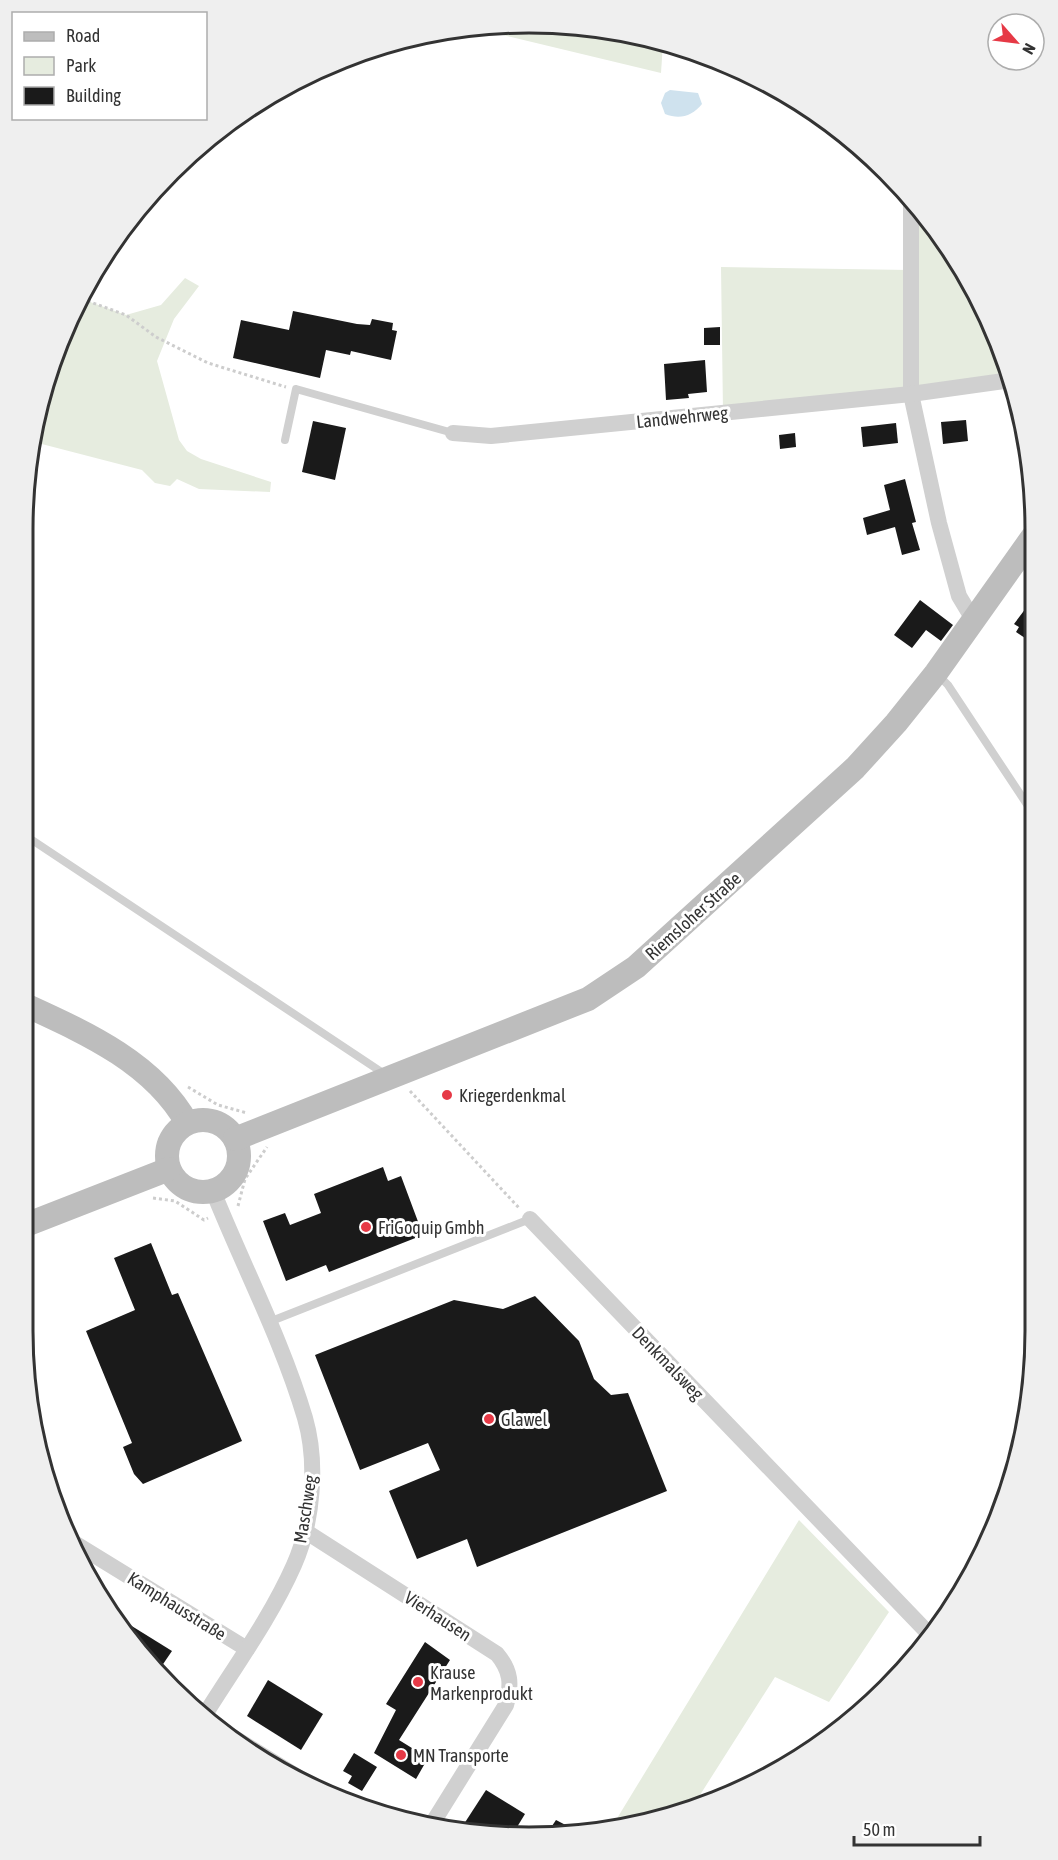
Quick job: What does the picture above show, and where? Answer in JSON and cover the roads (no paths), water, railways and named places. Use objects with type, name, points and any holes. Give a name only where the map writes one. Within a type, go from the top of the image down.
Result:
[{"type":"main road","name":"Riemsloher Straße","points":[[235,1139],[400,1084],[588,999],[636,967],[855,768],[896,723],[936,673],[1025,548]]},
{"type":"main road","points":[[33,1008],[79,1029],[120,1053],[179,1109],[187,1123]]},
{"type":"main road","points":[[209,1120],[219,1124],[235,1139],[238,1160],[236,1170],[230,1179],[213,1191],[192,1190],[182,1186],[169,1169],[167,1148],[178,1129],[187,1123],[209,1120]]},
{"type":"main road","points":[[33,1222],[169,1169]]},
{"type":"street","points":[[911,213],[911,394],[942,533],[959,596],[974,621]]},
{"type":"street","name":"Landwehrweg","points":[[453,434],[491,436],[911,394],[1002,381]]},
{"type":"street","name":"Maschweg","points":[[208,1709],[287,1580],[305,1531],[312,1474],[305,1419],[269,1322],[213,1191]]},
{"type":"street","name":"Denkmalsweg","points":[[530,1219],[925,1630]]},
{"type":"street","name":"Vierhausen","points":[[305,1531],[497,1654],[507,1667],[512,1685],[506,1705],[436,1818]]},
{"type":"street","name":"Kamphausstraße","points":[[83,1548],[247,1649]]},
{"type":"lane","points":[[285,440],[296,389],[453,434]]},
{"type":"lane","points":[[936,673],[948,686],[1025,802]]},
{"type":"lane","points":[[33,841],[400,1084]]},
{"type":"lane","points":[[269,1322],[530,1219]]},
{"type":"water","points":[[670,90],[698,93],[702,104],[685,116],[676,117],[665,114],[661,103],[665,93]]},
{"type":"place","name":"Kriegerdenkmal","points":[[447,1095]]},
{"type":"place","name":"FriGoquip Gmbh","points":[[366,1227]]},
{"type":"place","name":"Glawel","points":[[489,1419]]},
{"type":"place","name":"Krause Markenprodukt","points":[[418,1682]]},
{"type":"place","name":"MN Transporte","points":[[401,1755]]}]
